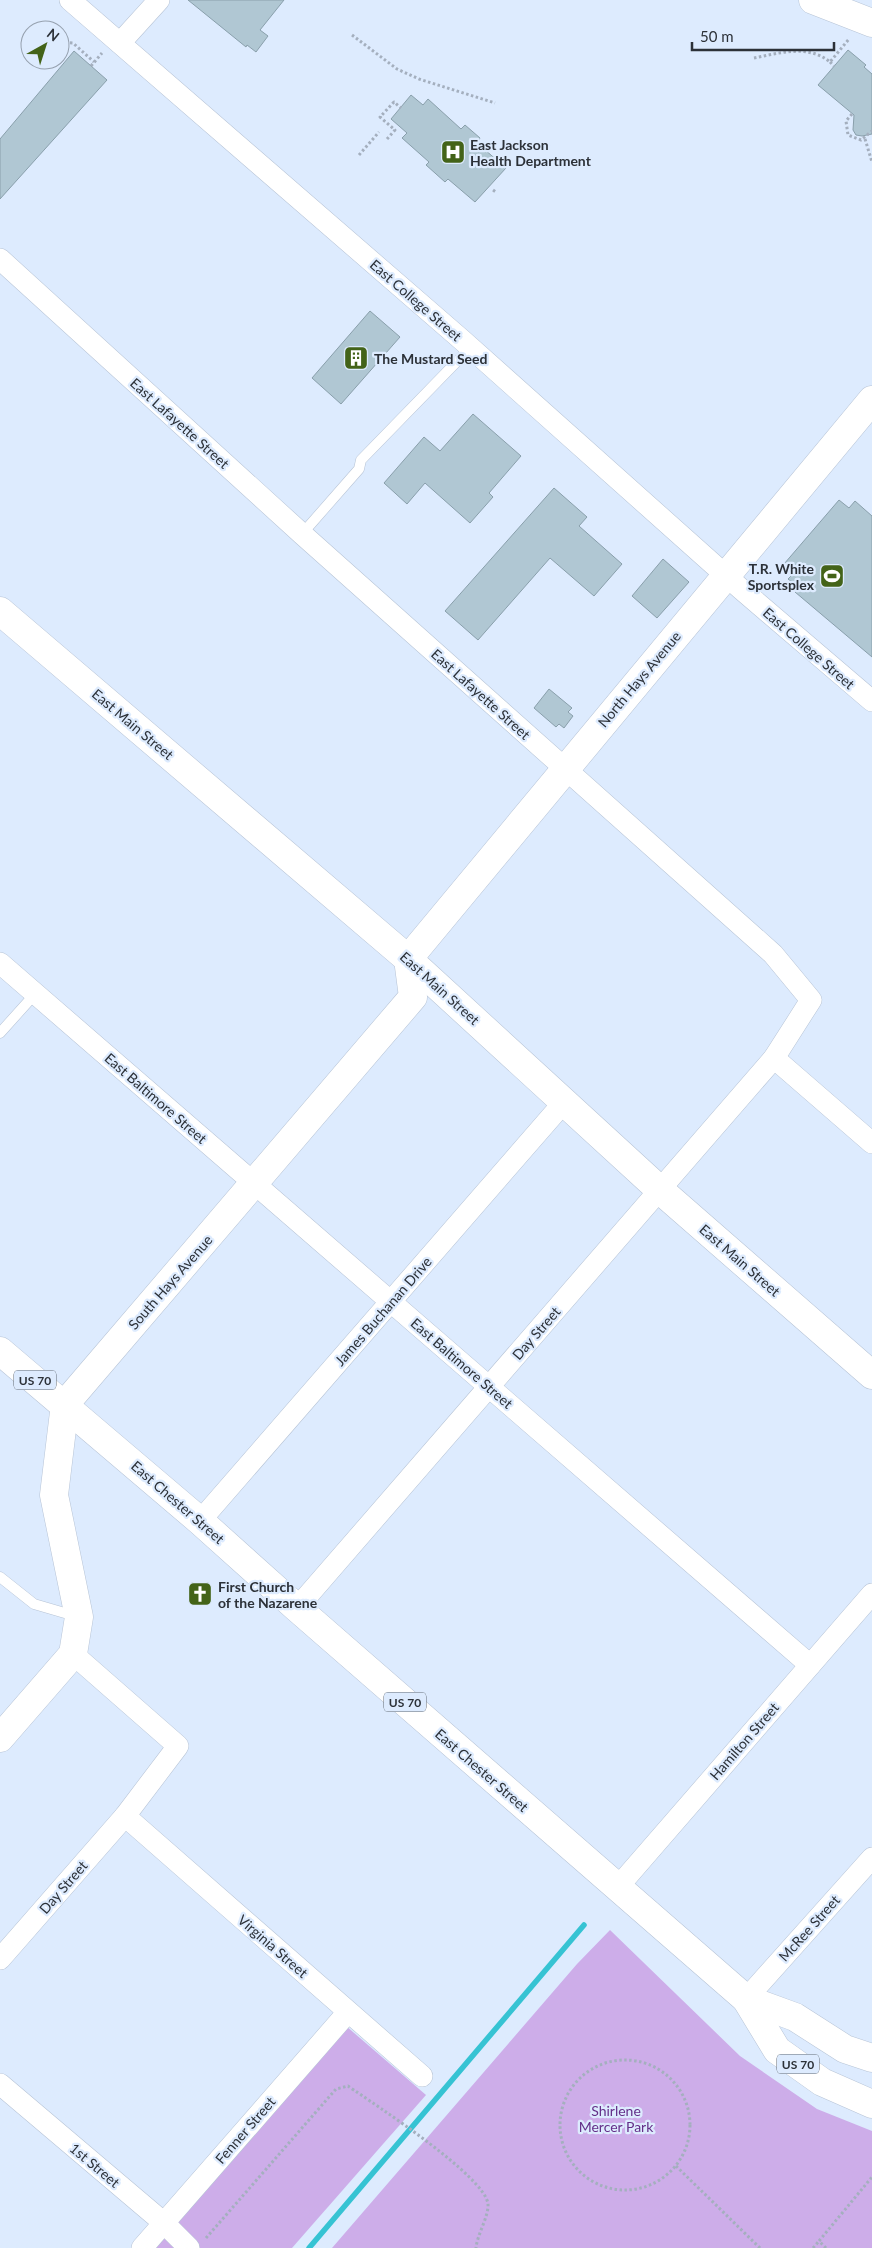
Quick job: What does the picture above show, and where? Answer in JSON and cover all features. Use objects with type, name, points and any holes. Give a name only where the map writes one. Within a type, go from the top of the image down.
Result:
[{"type":"main road","points":[[814,0],[863,28]]},
{"type":"main road","name":"North Hays Avenue","points":[[408,958],[872,400]]},
{"type":"main road","name":"East Main Street","points":[[0,611],[408,958],[660,1190],[872,1374]]},
{"type":"main road","name":"South Hays Avenue","points":[[65,1404],[413,997],[408,958]]},
{"type":"main road","name":"East Chester Street","points":[[1,1351],[200,1521],[297,1608],[746,1999],[777,2050],[822,2082],[872,2104]]},
{"type":"main road","points":[[0,1738],[73,1654],[79,1617],[54,1495],[65,1404]]},
{"type":"main road","name":"US 70","points":[[746,1999],[795,2017],[846,2049],[872,2058]]},
{"type":"street","name":"East College Street","points":[[70,0],[112,47],[470,348],[726,575],[872,701]]},
{"type":"street","points":[[112,47],[159,0]]},
{"type":"street","name":"East Lafayette Street","points":[[0,259],[302,534],[773,954],[811,1000],[774,1058]]},
{"type":"street","name":"East Baltimore Street","points":[[0,963],[810,1665]]},
{"type":"street","points":[[774,1058],[872,1142]]},
{"type":"street","name":"Day Street","points":[[297,1608],[774,1058]]},
{"type":"street","name":"James Buchanan Drive","points":[[200,1521],[565,1101]]},
{"type":"street","name":"Hamilton Street","points":[[617,1888],[872,1594]]},
{"type":"street","name":"Day Street","points":[[0,1959],[125,1816],[178,1746],[73,1654]]},
{"type":"street","name":"Virginia Street","points":[[125,1816],[422,2076]]},
{"type":"street","name":"McRee Street","points":[[746,1999],[872,1858]]},
{"type":"street","name":"Fenner Street","points":[[142,2248],[348,2012]]},
{"type":"street","name":"1st Street","points":[[0,2084],[164,2223],[196,2244]]},
{"type":"lane","points":[[302,534],[359,469],[361,460],[470,348]]},
{"type":"lane","points":[[0,1033],[36,994]]},
{"type":"lane","points":[[0,1576],[34,1604],[79,1617]]},
{"type":"path","points":[[830,62],[863,28]]},
{"type":"path","points":[[352,35],[404,72],[419,80],[495,103]]},
{"type":"path","points":[[70,42],[73,42],[94,62]]},
{"type":"path","points":[[91,66],[112,47]]},
{"type":"path","points":[[754,58],[782,53],[811,51],[822,55],[834,66]]},
{"type":"path","points":[[387,138],[394,130],[380,117],[394,102],[401,108]]},
{"type":"path","points":[[852,114],[846,121],[846,131],[852,138],[864,139],[872,131]]},
{"type":"path","points":[[359,155],[379,132]]},
{"type":"path","points":[[864,139],[872,162]]},
{"type":"path","points":[[622,2061],[641,2062],[665,2074],[676,2085],[685,2102],[689,2118],[689,2134],[684,2151],[676,2166],[650,2185],[624,2190],[607,2188],[581,2174],[570,2160],[562,2144],[560,2125],[562,2110],[569,2092],[580,2078],[608,2062],[622,2061]]},
{"type":"path","points":[[196,2244],[336,2089],[348,2086],[435,2148],[483,2190],[488,2204],[476,2248]]},
{"type":"path","points":[[676,2166],[760,2248]]},
{"type":"path","points":[[813,2248],[872,2177]]},
{"type":"path","points":[[819,2241],[826,2248]]},
{"type":"green space","name":"Shirlene Mercer Park","points":[[610,1930],[740,2056],[817,2109],[872,2131],[872,2248],[332,2248],[577,1964]]},
{"type":"green space","points":[[346,2026],[426,2095],[292,2248],[152,2248]]},
{"type":"building","points":[[188,0],[284,0],[260,30],[268,36],[256,52],[247,45],[246,47]]},
{"type":"building","points":[[848,50],[866,65],[864,67],[872,74],[872,134],[856,135],[853,130],[854,115],[818,85]]},
{"type":"building","points":[[74,51],[107,80],[0,199],[0,139],[58,70],[70,70],[70,56]]},
{"type":"building","name":"East Jackson Health Department","points":[[411,95],[423,105],[428,99],[461,129],[465,125],[480,138],[477,143],[506,168],[475,202],[448,179],[445,182],[426,165],[429,162],[402,138],[407,133],[391,119]]},
{"type":"building","name":"The Mustard Seed","points":[[370,311],[400,337],[341,404],[312,378]]},
{"type":"building","points":[[473,414],[521,456],[489,493],[493,497],[470,523],[425,483],[407,504],[384,483],[424,437],[440,451]]},
{"type":"building","points":[[554,488],[587,517],[579,526],[622,564],[594,596],[550,558],[478,640],[445,611]]},
{"type":"building","name":"T.R. White Sportsplex","points":[[839,500],[849,508],[855,501],[872,516],[872,657],[795,592],[799,588],[788,579],[794,573],[784,564]]},
{"type":"building","points":[[663,559],[689,582],[657,618],[632,596]]},
{"type":"building","points":[[549,689],[572,708],[568,712],[573,716],[564,728],[559,724],[556,727],[534,708]]},
{"type":"waterway","points":[[309,2248],[584,1925]]},
{"type":"place","name":"East Jackson Health Department","points":[[453,152]]},
{"type":"place","name":"The Mustard Seed","points":[[356,358]]},
{"type":"place","name":"T.R. White Sportsplex","points":[[832,576]]},
{"type":"place","name":"First Church of the Nazarene","points":[[200,1594]]}]
